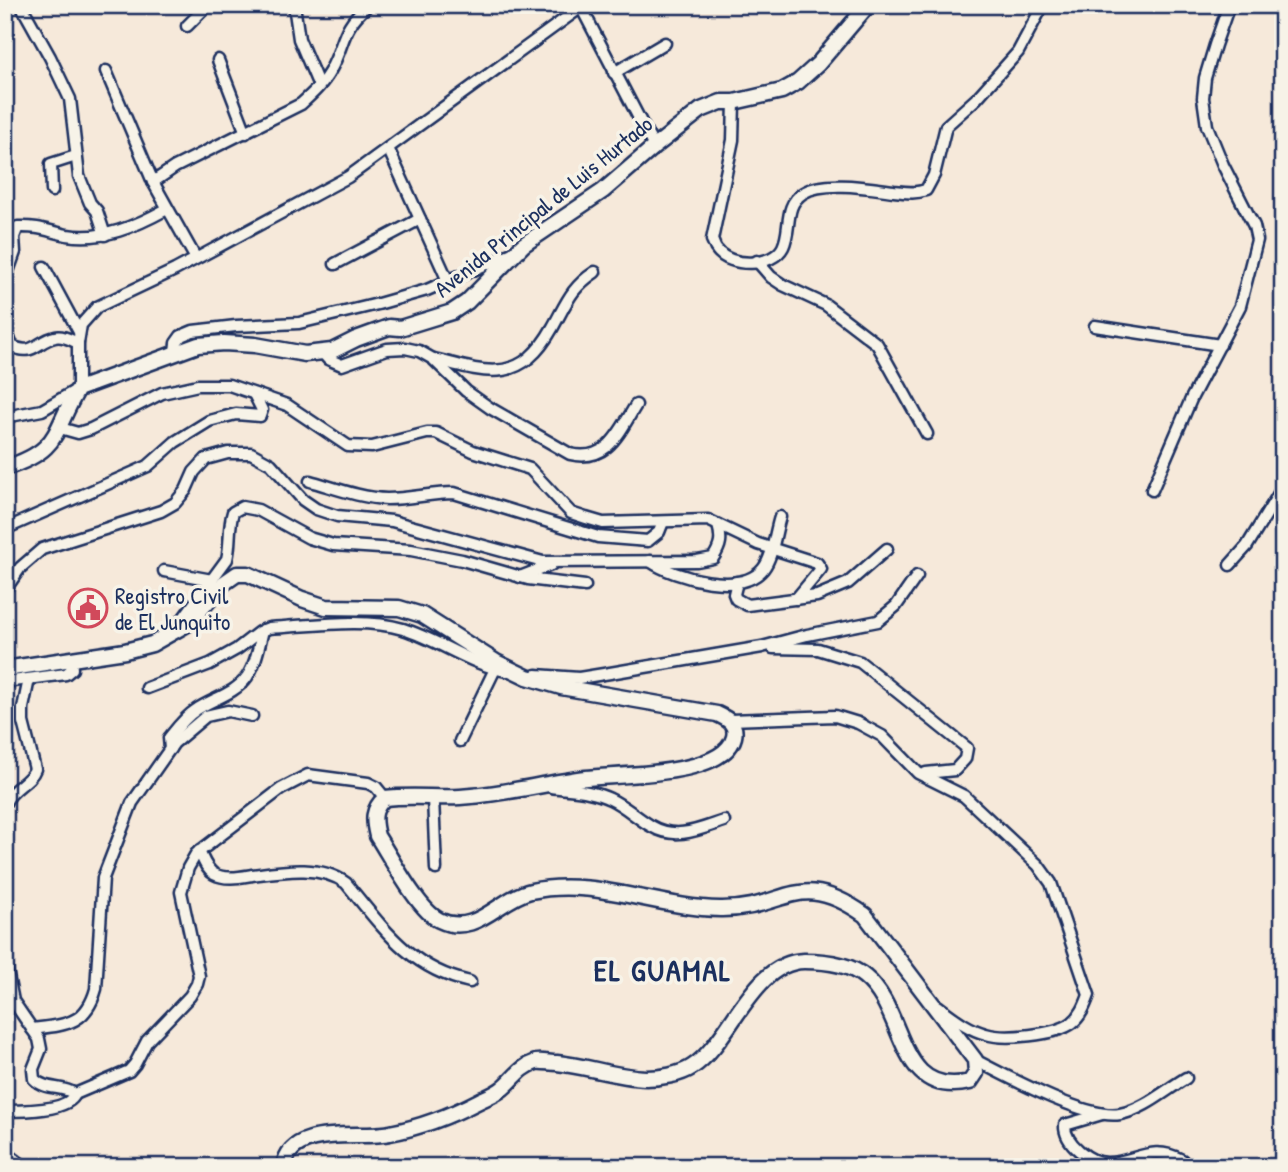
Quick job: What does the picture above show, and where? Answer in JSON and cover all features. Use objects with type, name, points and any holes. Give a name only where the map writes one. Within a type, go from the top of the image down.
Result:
[{"type":"street","points":[[21,5],[70,99],[79,176],[90,203],[97,211],[105,235]]},
{"type":"street","points":[[187,26],[208,5]]},
{"type":"street","points":[[294,5],[299,39],[319,86]]},
{"type":"street","points":[[153,182],[176,167],[301,104],[331,70],[347,27],[368,5]]},
{"type":"street","name":"Avenida Principal de Luis Hurtado","points":[[78,389],[198,345],[255,345],[305,354],[332,351],[389,327],[400,328],[452,312],[467,302],[517,251],[603,191],[701,110],[721,102],[734,102],[790,88],[818,64],[868,5]]},
{"type":"street","points":[[734,102],[733,140],[712,240],[717,251],[730,258],[746,262],[771,260],[781,251],[786,239],[790,209],[801,194],[807,191],[840,186],[912,193],[926,190],[934,175],[946,126],[970,106],[1018,52],[1043,5]]},
{"type":"street","points":[[1152,490],[1192,397],[1240,306],[1257,240],[1254,226],[1223,165],[1207,126],[1203,98],[1212,56],[1229,5]]},
{"type":"street","points":[[5,468],[25,461],[50,445],[60,428],[68,405],[78,389],[81,325],[97,307],[348,177],[582,6],[654,147]]},
{"type":"street","points":[[614,73],[665,43]]},
{"type":"street","points":[[218,60],[246,133]]},
{"type":"street","points":[[106,71],[153,182],[195,257]]},
{"type":"street","points":[[388,148],[448,281]]},
{"type":"street","points":[[52,191],[51,164],[76,156]]},
{"type":"street","points":[[5,280],[15,252],[14,237],[18,227],[35,226],[68,235],[105,235],[126,229],[167,209]]},
{"type":"street","points":[[335,264],[420,219]]},
{"type":"street","points":[[175,352],[176,343],[181,336],[193,331],[299,323],[378,304],[427,290],[517,251]]},
{"type":"street","points":[[757,261],[783,285],[826,305],[877,344],[927,434]]},
{"type":"street","points":[[44,267],[79,338]]},
{"type":"street","points":[[433,359],[474,370],[502,371],[520,366],[534,354],[547,336],[568,297],[579,283],[595,272]]},
{"type":"street","points":[[1095,326],[1220,345]]},
{"type":"street","points":[[5,327],[12,346],[21,351],[29,350],[54,337],[79,338]]},
{"type":"street","points":[[322,352],[328,359],[342,365],[387,349],[405,348],[419,351],[433,359],[466,391],[490,408],[570,454],[582,457],[610,447],[636,405]]},
{"type":"street","points":[[60,428],[78,433],[91,429],[162,393],[198,384],[229,385],[287,405],[348,446],[372,447],[436,433],[473,451],[530,469],[571,513],[579,516],[603,523],[699,520],[817,563],[821,569],[796,599]]},
{"type":"street","points":[[5,417],[43,410],[78,389]]},
{"type":"street","points":[[5,528],[148,466],[175,442],[209,421],[236,414],[260,416],[262,410],[254,394]]},
{"type":"street","points":[[5,590],[20,568],[42,549],[161,511],[175,503],[186,490],[194,472],[206,459],[228,453],[251,453],[271,464],[303,500],[316,509],[337,516],[392,522],[543,562],[698,561],[713,558],[722,537],[718,525]]},
{"type":"street","points":[[310,481],[385,499],[454,493],[598,537],[648,541],[659,532],[663,522]]},
{"type":"street","points":[[1230,565],[1247,546],[1283,486]]},
{"type":"street","points":[[170,635],[227,559],[230,548],[229,525],[233,512],[242,507],[258,510],[309,538],[333,545],[411,550],[462,560],[520,577],[585,586]]},
{"type":"street","points":[[649,561],[680,576],[719,582],[737,582],[755,577],[766,566],[780,517]]},
{"type":"street","points":[[737,582],[734,594],[736,599],[747,605],[817,596],[848,583],[887,549]]},
{"type":"street","points":[[520,577],[558,562]]},
{"type":"street","points":[[164,571],[212,580]]},
{"type":"street","points":[[5,669],[152,644],[189,623],[224,583],[237,574],[248,574],[326,607],[398,608],[422,615],[496,662],[561,687],[717,714],[730,720],[835,716],[858,723],[882,736],[918,773],[964,796],[1038,865],[1051,883],[1088,995],[1083,1012],[1071,1024],[1054,1031],[1000,1038],[965,1026],[929,1000]]},
{"type":"street","points":[[147,688],[210,664],[263,630],[363,623],[393,626],[438,642],[495,669],[579,678],[762,648],[807,635],[878,621],[896,606],[917,576]]},
{"type":"street","points":[[170,749],[169,738],[183,721],[195,711],[232,691],[246,679],[256,657],[263,630]]},
{"type":"street","points":[[762,648],[818,649],[860,662],[967,748],[965,760],[955,770],[918,773]]},
{"type":"street","points":[[5,682],[66,674],[72,669],[71,659]]},
{"type":"street","points":[[460,741],[495,669]]},
{"type":"street","points":[[5,803],[17,786],[33,775],[35,769],[23,722],[29,679]]},
{"type":"street","points":[[32,1029],[58,1026],[82,1016],[91,1006],[96,989],[103,878],[131,803],[170,749],[206,716],[228,711],[252,716]]},
{"type":"street","points":[[730,720],[735,730],[733,741],[724,754],[709,761],[653,775],[586,778],[544,787],[462,797],[385,798],[374,812],[373,823],[377,836],[424,909],[438,920],[451,924],[468,924],[485,917],[528,891],[554,888],[589,890],[720,909],[746,907],[805,890],[828,895],[845,901],[865,915],[975,1060],[1036,1091],[1102,1114],[1119,1115],[1134,1110],[1186,1078]]},
{"type":"street","points":[[75,1094],[129,1071],[147,1041],[190,996],[197,984],[199,976],[181,892],[188,868],[199,851],[281,789],[308,775],[368,783],[376,787],[385,798]]},
{"type":"street","points":[[544,787],[586,791],[610,799],[653,828],[667,832],[686,834],[724,821]]},
{"type":"street","points":[[433,798],[436,869]]},
{"type":"street","points":[[199,851],[206,866],[215,874],[225,877],[322,871],[336,876],[346,883],[405,951],[423,964],[456,979],[470,982]]},
{"type":"street","points":[[5,961],[13,1001],[39,1039],[41,1049],[33,1069],[34,1079],[41,1086],[70,1090],[75,1094]]},
{"type":"street","points":[[284,1167],[294,1145],[301,1141],[316,1137],[387,1134],[432,1123],[502,1089],[519,1070],[537,1062],[571,1064],[645,1078],[667,1076],[691,1068],[706,1055],[760,984],[780,967],[803,961],[846,966],[863,975],[888,1004],[902,1043],[919,1071],[933,1081],[954,1086],[970,1082],[976,1073],[975,1060]]},
{"type":"street","points":[[5,1111],[34,1111],[69,1103],[75,1098],[75,1094]]},
{"type":"street","points":[[1102,1114],[1065,1125],[1065,1131],[1073,1145],[1093,1160],[1107,1163],[1156,1152],[1173,1155],[1182,1160],[1182,1167]]},
{"type":"street","points":[[5,1153],[25,1167]]},
{"type":"place","name":"Registro Civil de El Junquito","points":[[88,608]]},
{"type":"district","name":"EL GUAMAL","points":[[663,970]]}]
